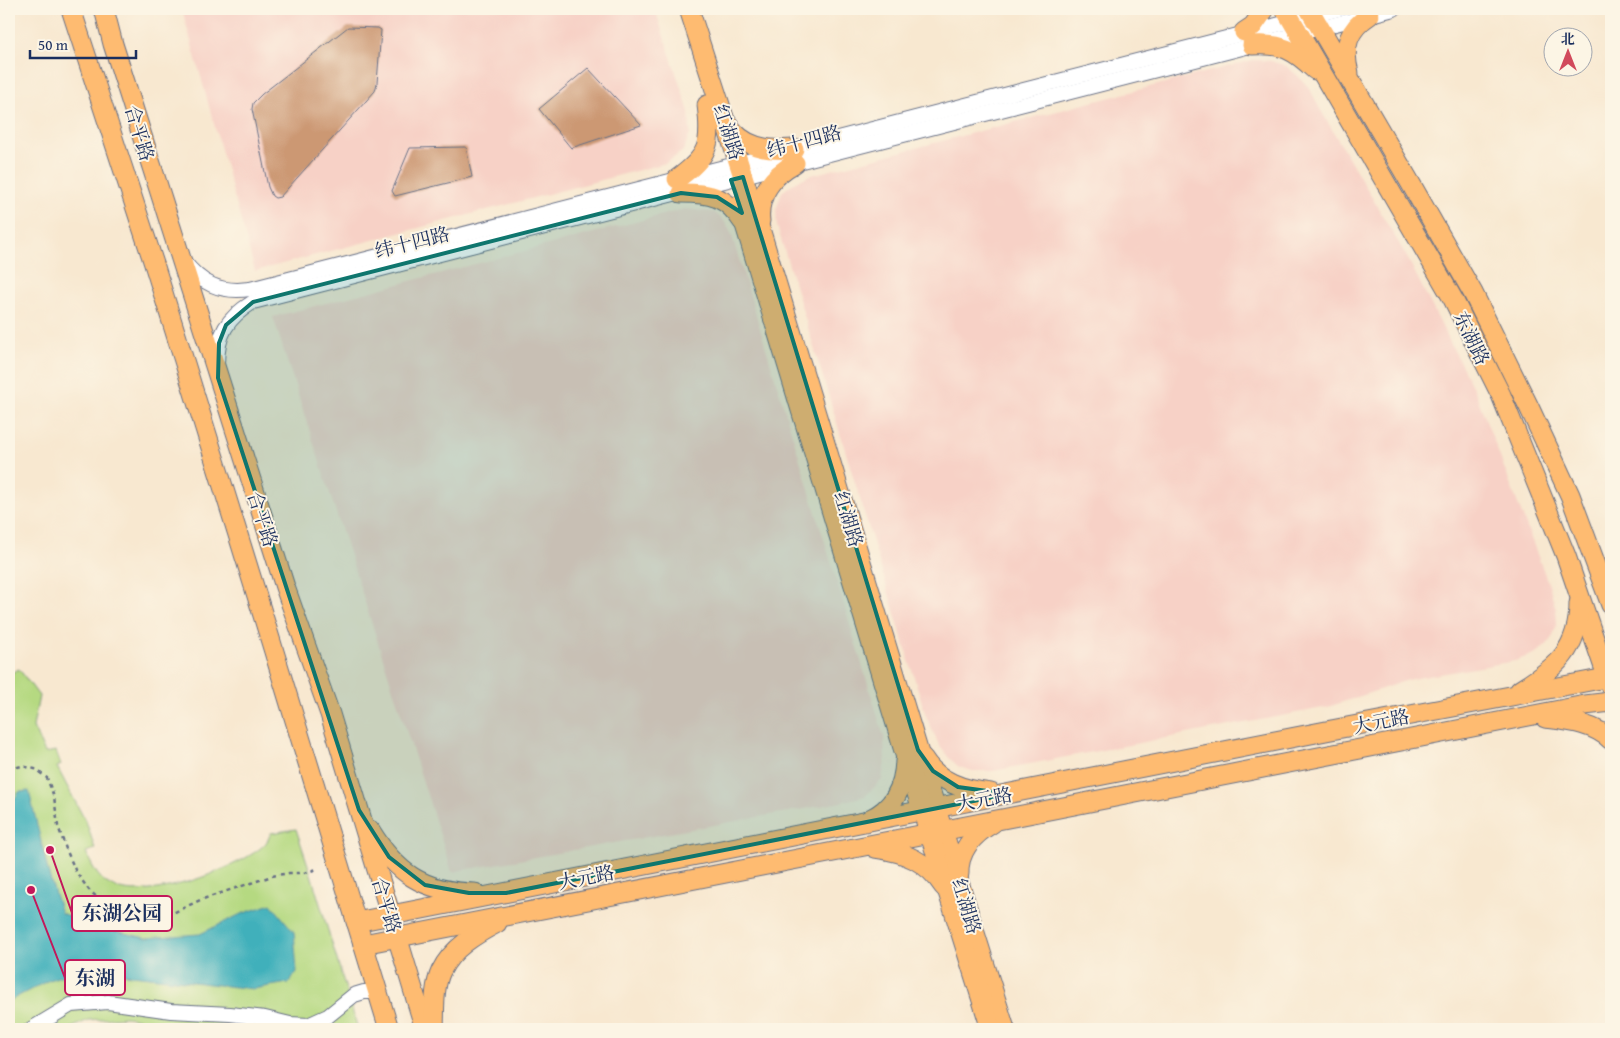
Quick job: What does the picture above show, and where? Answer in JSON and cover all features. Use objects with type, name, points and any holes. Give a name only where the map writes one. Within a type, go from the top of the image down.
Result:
[{"type":"main road","name":"合平路","points":[[71,9],[158,276],[389,1029]]},
{"type":"main road","name":"合平路","points":[[104,9],[113,44],[218,378],[285,587],[330,714],[425,1029]]},
{"type":"main road","name":"红湖路","points":[[676,9],[707,105],[735,172],[754,230],[937,831],[991,1029]]},
{"type":"main road","name":"红湖路","points":[[689,9],[723,116],[735,172]]},
{"type":"main road","points":[[1265,9],[1253,26],[1248,39],[1285,48],[1306,61],[1325,80]]},
{"type":"main road","points":[[1352,84],[1346,59],[1346,47],[1349,36],[1354,28],[1360,21],[1370,15]]},
{"type":"main road","name":"东湖路","points":[[1314,17],[1473,294],[1570,495],[1608,591],[1611,605]]},
{"type":"main road","name":"东湖路","points":[[1292,21],[1453,299],[1501,395],[1566,556],[1610,681]]},
{"type":"main road","points":[[707,105],[709,134],[706,146],[702,157],[679,186],[717,197],[730,206],[754,230],[767,188],[775,177],[785,169],[794,156],[775,150],[759,148],[747,142],[730,127],[723,116]]},
{"type":"main road","points":[[1579,594],[1584,598],[1592,600],[1608,591]]},
{"type":"main road","points":[[1510,695],[1551,670],[1566,654],[1574,638],[1579,616],[1579,594]]},
{"type":"main road","name":"大元路","points":[[356,922],[1510,695],[1610,681]]},
{"type":"main road","name":"大元路","points":[[363,944],[1514,718],[1611,702]]},
{"type":"main road","points":[[1514,718],[1543,718],[1571,721],[1588,726],[1607,735],[1611,740]]},
{"type":"main road","points":[[862,823],[880,813],[894,800],[901,787],[912,753],[945,781],[958,787],[976,792],[1009,794]]},
{"type":"main road","points":[[359,810],[389,857],[407,874],[425,885],[469,893],[506,893]]},
{"type":"main road","points":[[859,847],[890,850],[920,861],[939,880],[954,889],[963,853],[970,842],[981,830],[1008,817]]},
{"type":"main road","name":"红湖路","points":[[954,889],[1005,1029]]},
{"type":"main road","points":[[434,1029],[436,992],[441,971],[452,955],[468,940],[512,915]]},
{"type":"street","name":"纬十四路","points":[[178,252],[196,275],[208,284],[235,291],[250,289],[735,172],[1248,39],[1292,21],[1314,17],[1339,9]]},
{"type":"street","name":"纬十四路","points":[[1314,17],[1370,15],[1394,9]]},
{"type":"street","name":"纬十四路","points":[[218,378],[217,358],[219,344],[226,325],[237,312],[253,302],[679,186]]},
{"type":"street","points":[[31,1029],[71,1006],[108,1002],[171,1011],[265,1018],[290,1024],[308,1025],[328,1016],[354,995],[364,992],[377,992]]},
{"type":"path","points":[[9,769],[22,766],[35,769],[47,778],[54,797],[58,826],[76,872],[89,890],[100,900],[130,914],[151,916],[173,913],[200,900],[272,876],[304,873],[317,869]]},
{"type":"highlighted area","points":[[743,177],[918,750],[933,771],[958,787],[1009,794],[506,893],[469,893],[425,885],[389,857],[359,810],[218,378],[219,343],[226,325],[253,302],[681,193],[717,197],[742,213],[731,180]]},
{"type":"shaded area","points":[[182,9],[655,9],[689,112],[690,134],[683,151],[666,163],[255,271]]},
{"type":"shaded area","points":[[1253,60],[1271,61],[1286,66],[1310,89],[1408,259],[1476,394],[1550,588],[1556,610],[1557,624],[1553,636],[1546,646],[1534,654],[1515,661],[1411,679],[1328,707],[993,771],[973,771],[959,767],[939,745],[926,716],[777,226],[776,210],[782,192],[808,176]]},
{"type":"shaded area","points":[[685,209],[714,212],[724,221],[731,233],[884,737],[885,761],[882,780],[865,796],[837,803],[452,872],[273,317]]},
{"type":"green space","points":[[19,669],[39,696],[33,727],[45,753],[56,751],[61,765],[57,767],[87,824],[95,849],[86,852],[98,875],[110,885],[125,890],[144,891],[189,882],[233,865],[250,855],[264,845],[271,833],[296,829],[358,1029],[287,1029],[241,1021],[210,1027],[176,1025],[126,1017],[88,1020],[69,1029],[9,1029],[9,713],[12,694],[9,689],[9,674]]},
{"type":"water","points":[[29,791],[49,875],[61,913],[98,927],[146,938],[200,934],[241,914],[271,904],[294,932],[297,972],[288,983],[253,989],[106,972],[75,971],[49,980],[9,1001],[9,808],[19,792]]},
{"type":"building","points":[[348,27],[378,28],[381,30],[375,91],[280,197],[275,198],[268,187],[252,109],[253,103]]},
{"type":"building","points":[[588,68],[641,125],[571,148],[539,109]]},
{"type":"building","points":[[466,147],[472,177],[395,196],[392,191],[410,148]]},
{"type":"place","name":"东湖公园","points":[[50,850]]},
{"type":"place","name":"东湖","points":[[31,890]]}]
